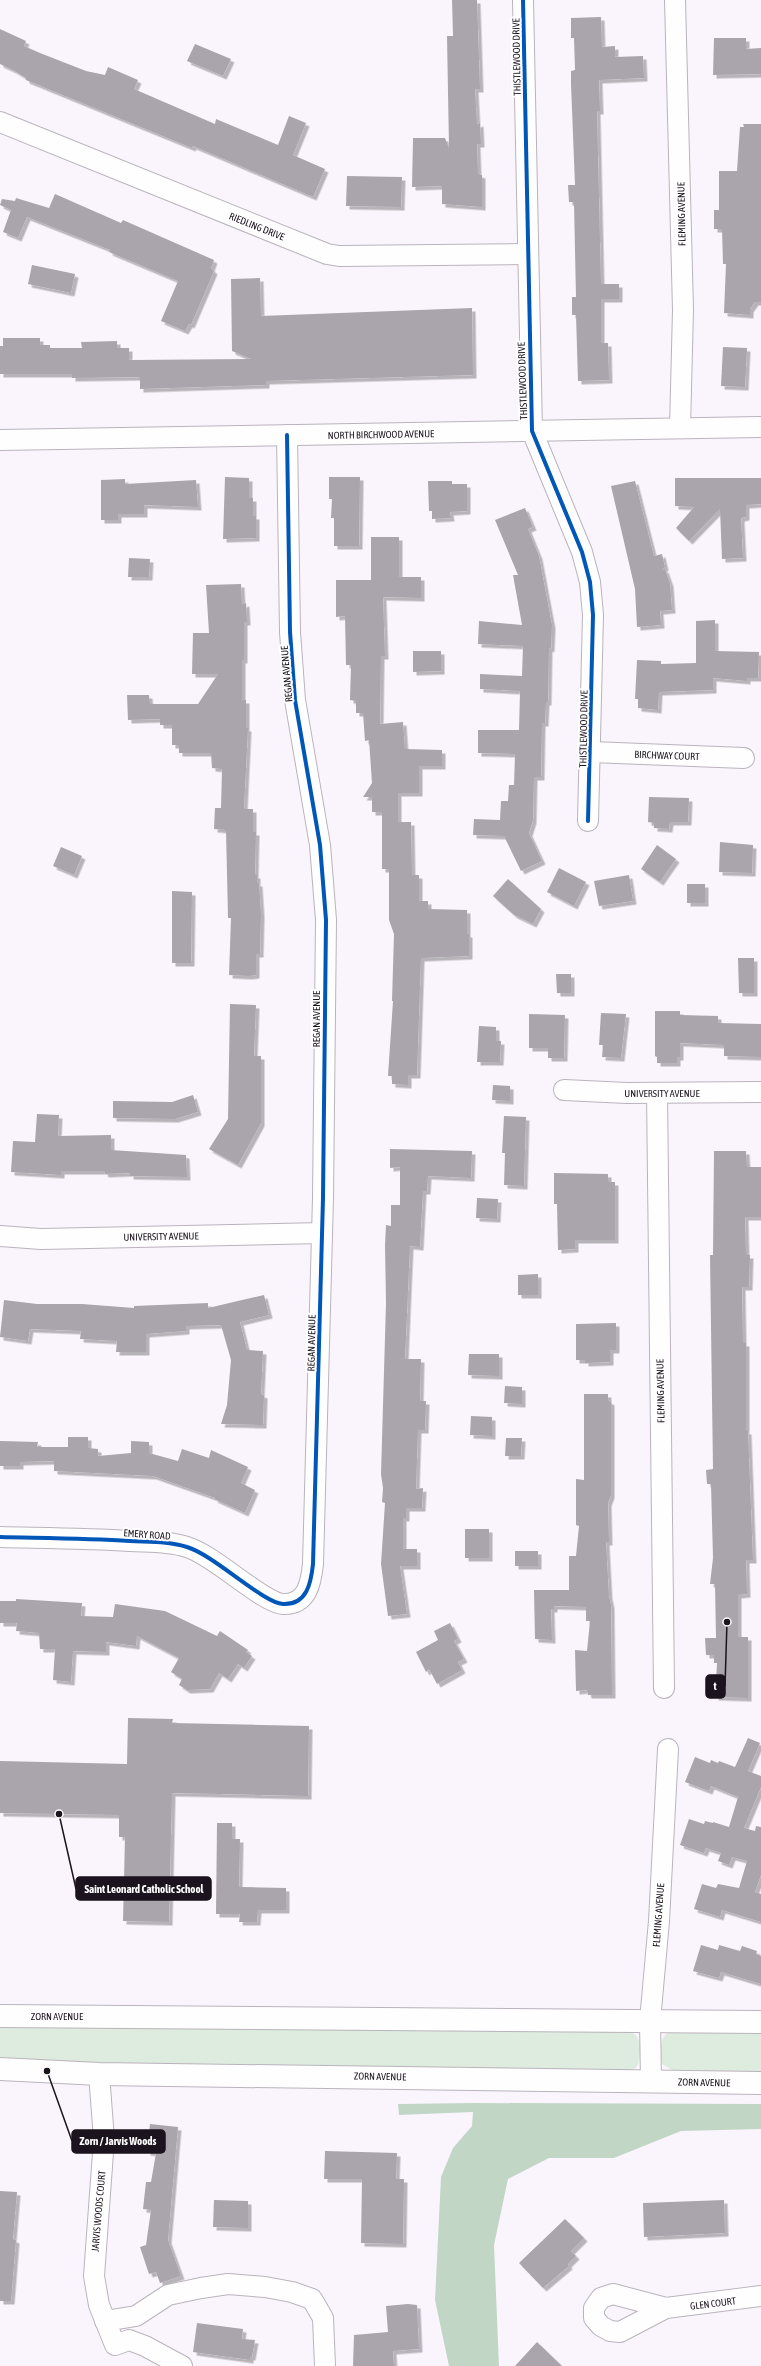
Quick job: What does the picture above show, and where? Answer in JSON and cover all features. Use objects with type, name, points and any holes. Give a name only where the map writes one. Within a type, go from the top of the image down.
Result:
[{"type":"main road","name":"ZORN AVENUE","points":[[0,2016],[761,2022]]},
{"type":"main road","name":"ZORN AVENUE","points":[[0,2069],[99,2074],[761,2083]]},
{"type":"street","name":"THISTLEWOOD DRIVE","points":[[523,0],[532,431],[582,552],[590,582],[593,615],[591,752],[588,821]]},
{"type":"street","name":"FLEMING AVENUE","points":[[675,0],[683,310],[680,428]]},
{"type":"street","name":"RIEDLING DRIVE","points":[[0,122],[327,254],[339,256],[528,254]]},
{"type":"street","name":"NORTH BIRCHWOOD AVENUE","points":[[0,440],[761,427]]},
{"type":"street","name":"REGAN AVENUE","points":[[287,435],[290,632],[295,700],[320,845],[326,920],[322,1233],[313,1564],[311,1582],[307,1593],[298,1601]]},
{"type":"street","name":"BIRCHWAY COURT","points":[[591,752],[744,758]]},
{"type":"street","name":"UNIVERSITY AVENUE","points":[[564,1090],[657,1093],[761,1092]]},
{"type":"street","name":"FLEMING AVENUE","points":[[657,1093],[664,1688]]},
{"type":"street","name":"UNIVERSITY AVENUE","points":[[0,1236],[41,1239],[322,1233]]},
{"type":"street","name":"EMERY ROAD","points":[[0,1537],[164,1542],[186,1546],[218,1563],[269,1599],[281,1604],[298,1601]]},
{"type":"street","name":"FLEMING AVENUE","points":[[651,2081],[650,2021],[659,1921],[668,1749]]},
{"type":"street","name":"JARVIS WOODS COURT","points":[[99,2074],[104,2139],[94,2276],[95,2291],[115,2345],[129,2340],[145,2346],[182,2366]]},
{"type":"street","points":[[105,2321],[136,2316],[168,2295],[201,2288],[228,2284],[265,2287],[292,2292],[312,2299],[318,2306],[323,2318],[326,2336],[325,2366]]},
{"type":"street","name":"GLEN COURT","points":[[666,2308],[761,2296]]},
{"type":"green space","points":[[0,2023],[628,2030],[637,2037],[639,2041],[640,2057],[636,2068],[629,2071],[0,2062]]},
{"type":"green space","points":[[669,2032],[761,2033],[761,2072],[674,2071],[662,2064],[662,2042],[663,2038]]},
{"type":"green space","points":[[398,2104],[761,2104],[761,2129],[681,2131],[614,2158],[549,2158],[508,2179],[494,2245],[499,2366],[449,2366],[435,2300],[441,2177],[453,2148],[472,2126],[473,2112],[399,2115]]},
{"type":"building","points":[[452,0],[477,0],[480,89],[475,89],[477,124],[480,123],[481,144],[477,144],[478,174],[482,175],[482,207],[442,204],[442,186],[412,187],[413,138],[445,138],[449,148],[447,36],[453,36]]},
{"type":"building","points":[[601,17],[602,47],[615,46],[615,57],[643,56],[644,78],[599,80],[600,111],[597,111],[601,284],[619,284],[619,299],[601,299],[601,343],[608,343],[609,380],[578,381],[576,315],[572,315],[572,297],[576,297],[574,202],[569,202],[568,185],[575,185],[571,71],[575,70],[574,38],[571,38],[571,18]]},
{"type":"building","points":[[0,29],[26,41],[24,46],[40,53],[86,71],[105,75],[108,67],[138,80],[134,89],[215,124],[216,119],[278,145],[289,116],[306,123],[293,155],[325,169],[313,197],[193,146],[192,148],[26,80],[26,78],[13,70],[0,64]]},
{"type":"building","points":[[714,38],[746,38],[746,49],[761,48],[761,74],[713,75]]},
{"type":"building","points":[[195,44],[231,59],[223,76],[187,61]]},
{"type":"building","points":[[743,124],[761,124],[761,302],[755,302],[750,309],[750,315],[724,313],[726,264],[723,264],[722,229],[714,229],[714,210],[719,210],[719,171],[737,171],[740,127],[744,127]]},
{"type":"building","points":[[347,176],[402,177],[401,207],[346,206]]},
{"type":"building","points":[[55,194],[121,223],[123,220],[214,260],[211,268],[214,271],[191,325],[189,324],[185,331],[161,321],[178,281],[109,252],[110,250],[27,217],[18,238],[3,232],[11,210],[0,205],[2,199],[15,201],[16,198],[49,208]]},
{"type":"building","points":[[32,265],[75,274],[71,293],[28,284]]},
{"type":"building","points":[[260,278],[261,316],[472,308],[473,375],[266,381],[266,385],[140,389],[140,377],[72,378],[72,374],[0,374],[0,346],[3,346],[3,338],[40,338],[40,345],[50,345],[50,348],[82,348],[81,342],[117,341],[117,348],[129,348],[129,360],[251,359],[232,351],[231,279]]},
{"type":"building","points":[[723,347],[747,348],[745,387],[721,386]]},
{"type":"building","points":[[225,477],[249,478],[249,498],[253,498],[253,516],[256,516],[256,538],[223,539]]},
{"type":"building","points":[[329,477],[360,477],[359,546],[334,546],[334,518],[331,518],[332,499],[329,499]]},
{"type":"building","points":[[675,478],[761,478],[761,504],[746,505],[746,517],[741,518],[743,558],[722,559],[720,509],[689,541],[676,528],[694,507],[675,506]]},
{"type":"building","points":[[125,479],[125,484],[196,480],[198,507],[144,505],[144,514],[118,514],[118,520],[101,520],[101,480]]},
{"type":"building","points":[[428,481],[452,481],[452,484],[467,484],[467,511],[450,512],[451,518],[432,519],[432,511],[429,511]]},
{"type":"building","points":[[635,481],[654,556],[662,554],[665,567],[662,570],[665,569],[670,583],[672,610],[660,611],[661,625],[637,627],[635,589],[611,486]]},
{"type":"building","points":[[525,508],[533,527],[528,529],[539,556],[552,625],[551,649],[549,648],[548,702],[546,702],[545,723],[542,723],[541,777],[534,777],[533,820],[529,833],[542,861],[521,871],[504,836],[473,835],[474,819],[500,820],[501,801],[508,801],[509,785],[514,785],[515,754],[478,753],[478,730],[519,730],[520,691],[480,689],[480,674],[522,676],[523,646],[478,644],[479,621],[522,625],[513,575],[518,575],[495,520]]},
{"type":"building","points":[[371,537],[399,537],[399,577],[421,577],[421,598],[383,597],[385,656],[381,656],[380,724],[403,722],[405,749],[442,750],[442,766],[419,766],[419,793],[398,793],[398,822],[411,822],[412,875],[419,875],[419,901],[428,901],[428,909],[467,910],[467,934],[469,934],[469,956],[421,958],[417,1075],[408,1075],[408,1085],[392,1084],[392,1076],[388,1076],[393,1001],[394,934],[389,920],[389,869],[382,869],[382,812],[372,812],[372,797],[363,797],[372,783],[369,740],[365,741],[363,713],[356,713],[356,701],[350,700],[351,665],[346,665],[345,616],[336,617],[336,580],[371,580]]},
{"type":"building","points":[[129,558],[150,559],[149,577],[128,577]]},
{"type":"building","points":[[241,584],[242,604],[246,603],[247,622],[244,622],[244,660],[242,660],[242,700],[246,700],[246,728],[248,728],[244,809],[253,809],[253,832],[256,832],[255,875],[257,875],[257,883],[259,883],[261,914],[260,954],[256,954],[256,975],[249,976],[229,975],[231,918],[228,918],[226,830],[214,829],[215,808],[221,808],[222,769],[212,768],[211,753],[179,753],[179,745],[172,745],[172,725],[160,725],[160,719],[128,720],[127,695],[149,695],[150,704],[198,704],[218,674],[192,674],[193,633],[209,633],[206,585]]},
{"type":"building","points":[[715,620],[715,651],[759,652],[758,678],[747,678],[747,681],[713,678],[713,690],[659,692],[658,710],[638,708],[638,699],[635,699],[637,660],[661,661],[661,664],[696,663],[696,621]]},
{"type":"building","points":[[413,651],[441,651],[441,671],[413,672]]},
{"type":"building","points":[[649,797],[689,798],[688,822],[670,822],[669,829],[654,828],[654,823],[648,822]]},
{"type":"building","points":[[720,842],[753,845],[752,873],[719,872]]},
{"type":"building","points":[[657,845],[676,859],[660,882],[641,869]]},
{"type":"building","points":[[61,847],[82,856],[74,875],[53,866]]},
{"type":"building","points":[[559,868],[586,882],[574,906],[547,892]]},
{"type":"building","points":[[629,875],[633,901],[599,906],[594,881]]},
{"type":"building","points":[[508,879],[541,909],[533,924],[514,915],[493,896]]},
{"type":"building","points":[[687,884],[705,884],[705,903],[687,903]]},
{"type":"building","points":[[172,891],[192,892],[191,963],[172,963]]},
{"type":"building","points":[[738,958],[754,958],[754,993],[739,993]]},
{"type":"building","points":[[556,974],[571,974],[571,993],[557,993]]},
{"type":"building","points":[[230,1004],[256,1005],[254,1056],[261,1056],[261,1123],[238,1165],[209,1149],[228,1119]]},
{"type":"building","points":[[655,1011],[680,1011],[680,1015],[718,1016],[718,1023],[761,1024],[761,1057],[724,1056],[724,1045],[680,1043],[680,1057],[677,1057],[677,1063],[657,1063],[657,1057],[655,1056]]},
{"type":"building","points":[[601,1013],[626,1014],[621,1058],[602,1057],[603,1045],[599,1045]]},
{"type":"building","points":[[529,1014],[565,1015],[564,1058],[548,1058],[548,1048],[529,1048]]},
{"type":"building","points":[[479,1026],[496,1027],[496,1041],[501,1041],[500,1062],[477,1062]]},
{"type":"building","points":[[493,1085],[510,1086],[510,1101],[492,1100]]},
{"type":"building","points":[[193,1095],[198,1112],[175,1119],[113,1118],[113,1101],[172,1102]]},
{"type":"building","points":[[37,1114],[59,1115],[58,1136],[111,1135],[111,1150],[186,1155],[187,1177],[130,1176],[130,1173],[105,1174],[104,1171],[61,1171],[61,1175],[11,1172],[13,1141],[35,1142]]},
{"type":"building","points":[[504,1116],[526,1117],[524,1186],[504,1185],[505,1153],[502,1153]]},
{"type":"building","points":[[390,1149],[472,1151],[471,1178],[428,1176],[427,1191],[423,1191],[420,1247],[410,1246],[405,1359],[421,1359],[420,1401],[426,1401],[425,1430],[418,1430],[416,1489],[423,1488],[422,1508],[406,1508],[406,1518],[403,1518],[403,1549],[417,1549],[417,1566],[400,1566],[407,1614],[388,1616],[381,1564],[385,1503],[382,1502],[383,1488],[381,1474],[386,1303],[385,1245],[386,1225],[391,1226],[391,1205],[400,1205],[400,1167],[390,1168]]},
{"type":"building","points":[[714,1151],[746,1151],[747,1167],[761,1167],[761,1217],[745,1217],[746,1255],[750,1255],[749,1287],[742,1287],[743,1343],[746,1343],[746,1431],[748,1431],[753,1560],[746,1560],[747,1594],[738,1595],[738,1637],[748,1637],[748,1698],[715,1697],[717,1663],[714,1663],[714,1655],[706,1655],[705,1638],[716,1638],[715,1584],[710,1584],[713,1558],[711,1484],[707,1484],[706,1470],[713,1469],[710,1255],[713,1255]]},
{"type":"building","points":[[554,1173],[608,1174],[608,1182],[615,1182],[615,1240],[575,1240],[575,1249],[558,1250],[557,1204],[554,1204]]},
{"type":"building","points":[[477,1198],[498,1199],[497,1219],[476,1218]]},
{"type":"building","points":[[538,1274],[538,1295],[518,1295],[518,1275]]},
{"type":"building","points":[[264,1295],[269,1315],[240,1322],[247,1350],[263,1351],[261,1394],[264,1395],[263,1425],[221,1424],[227,1405],[231,1360],[221,1325],[186,1326],[186,1331],[146,1334],[146,1352],[116,1352],[117,1341],[80,1339],[81,1331],[30,1329],[28,1341],[0,1337],[4,1300],[37,1304],[82,1304],[134,1308],[134,1306],[208,1303],[208,1308]]},
{"type":"building","points":[[616,1323],[616,1350],[610,1350],[610,1362],[585,1363],[585,1360],[576,1360],[576,1324]]},
{"type":"building","points":[[469,1354],[499,1354],[499,1376],[468,1375]]},
{"type":"building","points":[[505,1386],[522,1387],[522,1404],[504,1403]]},
{"type":"building","points":[[584,1394],[608,1394],[608,1400],[611,1402],[611,1495],[608,1503],[609,1542],[606,1542],[609,1596],[611,1605],[612,1695],[588,1695],[587,1690],[576,1691],[575,1650],[587,1651],[590,1621],[586,1621],[586,1607],[554,1606],[554,1609],[551,1609],[552,1640],[535,1639],[534,1590],[569,1590],[569,1556],[576,1556],[579,1526],[576,1525],[576,1479],[584,1480]]},
{"type":"building","points":[[471,1416],[492,1417],[492,1436],[470,1435]]},
{"type":"building","points":[[68,1437],[88,1437],[88,1448],[98,1449],[98,1456],[131,1453],[131,1441],[149,1442],[149,1453],[178,1461],[182,1449],[209,1458],[211,1450],[248,1467],[241,1483],[255,1490],[245,1513],[214,1499],[215,1498],[153,1476],[54,1471],[54,1461],[20,1462],[20,1466],[0,1466],[0,1441],[38,1442],[37,1447],[68,1447]]},
{"type":"building","points":[[506,1438],[522,1438],[521,1456],[505,1456]]},
{"type":"building","points":[[465,1529],[489,1529],[489,1558],[465,1558]]},
{"type":"building","points":[[515,1551],[538,1551],[538,1566],[515,1566]]},
{"type":"building","points":[[16,1599],[82,1603],[81,1616],[113,1617],[115,1604],[165,1611],[217,1636],[220,1631],[248,1650],[246,1652],[252,1656],[244,1668],[238,1664],[228,1679],[219,1673],[210,1689],[187,1690],[179,1685],[182,1679],[171,1672],[179,1658],[137,1636],[136,1646],[106,1642],[106,1652],[73,1651],[71,1682],[53,1680],[55,1649],[40,1649],[39,1633],[16,1631],[17,1623],[0,1623],[0,1601],[16,1601]]},
{"type":"building","points":[[450,1623],[458,1639],[454,1641],[464,1659],[458,1662],[462,1670],[437,1684],[429,1669],[426,1672],[416,1652],[438,1640],[434,1631]]},
{"type":"building","points":[[128,1718],[173,1719],[172,1723],[309,1726],[308,1796],[172,1793],[169,1922],[123,1921],[125,1837],[119,1837],[119,1815],[0,1813],[0,1761],[127,1764]]},
{"type":"building","points":[[748,1738],[760,1743],[748,1771],[761,1776],[761,1787],[744,1828],[755,1831],[756,1826],[761,1827],[761,1875],[755,1892],[761,1894],[761,1922],[722,1910],[720,1917],[694,1909],[702,1884],[716,1888],[718,1884],[739,1888],[747,1861],[732,1857],[729,1865],[718,1861],[721,1853],[706,1848],[704,1853],[680,1845],[689,1819],[704,1824],[705,1821],[729,1827],[738,1797],[711,1786],[709,1791],[685,1782],[695,1757],[710,1763],[711,1760],[718,1763],[719,1761],[735,1767]]},
{"type":"building","points":[[217,1823],[232,1823],[232,1839],[240,1839],[239,1887],[286,1888],[286,1910],[258,1910],[257,1922],[239,1922],[240,1914],[216,1914]]},
{"type":"building","points":[[701,1945],[718,1950],[719,1945],[740,1951],[742,1946],[757,1951],[756,1954],[761,1956],[761,1984],[721,1972],[719,1978],[693,1971]]},
{"type":"building","points":[[150,2124],[178,2127],[168,2240],[181,2276],[160,2283],[156,2272],[149,2274],[140,2247],[146,2245],[151,2210],[143,2209],[146,2182],[151,2182],[156,2153],[147,2152]]},
{"type":"building","points":[[325,2151],[397,2153],[396,2179],[404,2179],[403,2244],[361,2243],[362,2179],[324,2179]]},
{"type":"building","points":[[0,2191],[17,2192],[13,2239],[16,2240],[11,2301],[0,2301]]},
{"type":"building","points":[[214,2200],[248,2201],[248,2228],[213,2227]]},
{"type":"building","points":[[724,2200],[725,2233],[644,2237],[643,2203]]},
{"type":"building","points":[[565,2219],[584,2238],[571,2251],[576,2256],[568,2264],[569,2266],[543,2288],[519,2263]]},
{"type":"building","points":[[408,2304],[417,2305],[419,2349],[393,2351],[394,2366],[353,2366],[354,2335],[388,2332],[386,2306]]},
{"type":"building","points":[[197,2323],[243,2329],[242,2339],[255,2340],[252,2357],[250,2357],[250,2360],[193,2352]]},
{"type":"building","points":[[537,2342],[562,2366],[515,2366]]},
{"type":"cycle path","points":[[523,0],[532,431],[582,552],[590,582],[593,615],[588,821]]},
{"type":"cycle path","points":[[0,1537],[98,1539],[159,1542],[180,1545],[211,1559],[263,1596],[274,1602],[283,1604],[298,1601],[303,1597],[311,1578],[313,1564],[323,1198],[326,920],[320,845],[295,700],[290,632],[287,435]]},
{"type":"place","name":"t","points":[[727,1622]]},
{"type":"place","name":"Saint Leonard Catholic School","points":[[59,1814]]},
{"type":"place","name":"Zorn / Jarvis Woods","points":[[47,2071]]}]
